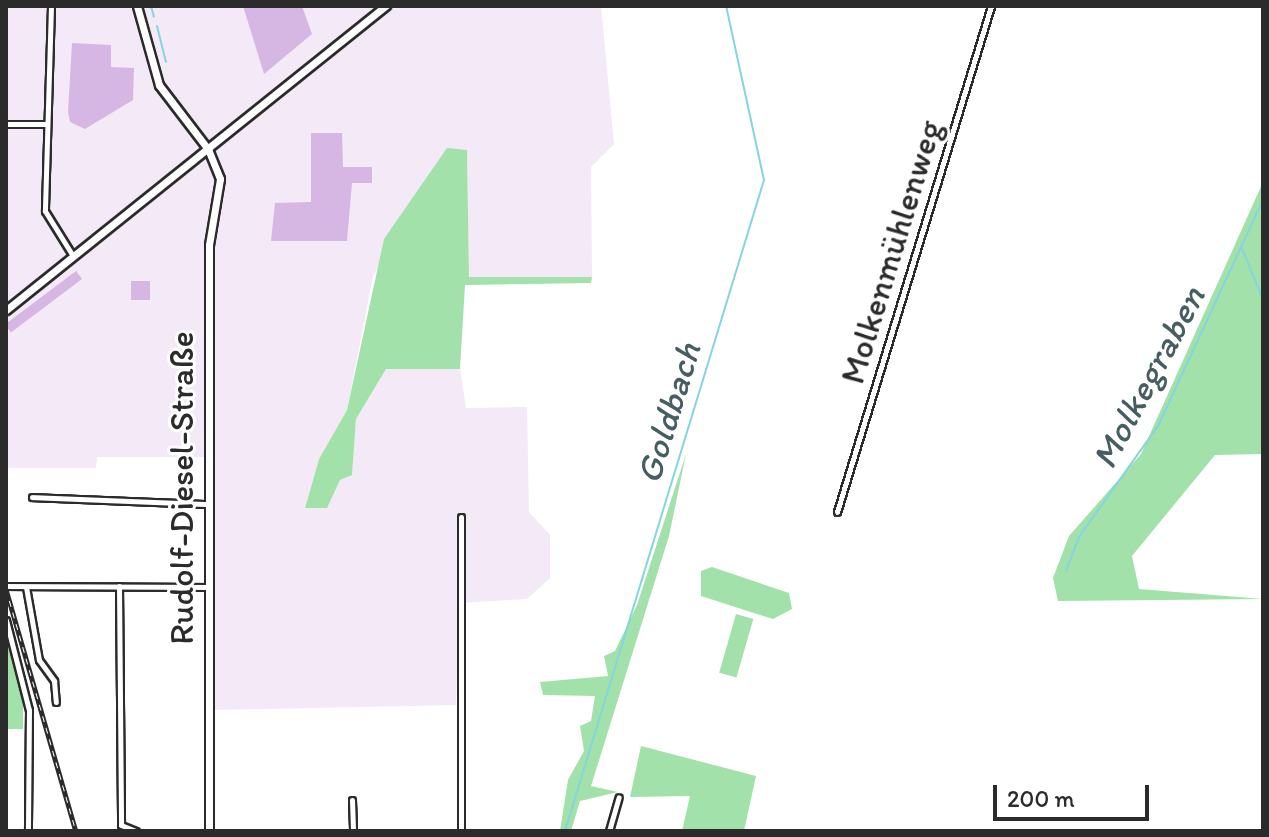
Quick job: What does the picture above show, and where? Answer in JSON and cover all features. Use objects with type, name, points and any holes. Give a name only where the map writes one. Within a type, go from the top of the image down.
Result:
[{"type":"street","points":[[51,6],[46,218],[74,257]]},
{"type":"street","name":"Rudolf-Diesel-Straße","points":[[137,6],[158,81],[208,149],[220,182],[209,245],[209,831]]},
{"type":"street","points":[[6,310],[386,6]]},
{"type":"street","name":"Molkenmühlenweg","points":[[837,512],[991,6]]},
{"type":"street","points":[[6,124],[46,124]]},
{"type":"street","points":[[32,497],[208,504]]},
{"type":"street","points":[[461,517],[461,831]]},
{"type":"street","points":[[6,586],[207,587]]},
{"type":"street","points":[[119,586],[121,825],[136,831]]},
{"type":"street","points":[[26,587],[39,660],[54,681],[56,702]]},
{"type":"street","points":[[6,620],[29,710],[28,831]]},
{"type":"street","points":[[609,831],[619,797]]},
{"type":"street","points":[[352,800],[353,831]]},
{"type":"shaded area","points":[[6,6],[601,6],[614,144],[591,167],[592,277],[469,277],[467,150],[447,149],[373,276],[347,410],[319,459],[305,507],[326,508],[340,480],[352,475],[356,419],[386,369],[460,369],[466,408],[527,407],[529,512],[550,535],[550,578],[527,599],[459,603],[456,705],[213,710],[211,457],[97,457],[96,468],[6,468]]},
{"type":"green space","points":[[447,148],[467,150],[469,277],[592,277],[591,283],[465,285],[460,369],[386,369],[356,419],[352,475],[340,480],[327,508],[305,508],[319,459],[347,410],[384,239]]},
{"type":"green space","points":[[1263,182],[1263,454],[1215,455],[1132,556],[1139,589],[1263,599],[1058,601],[1053,578],[1069,536],[1141,454]]},
{"type":"green space","points":[[686,454],[669,536],[591,786],[618,792],[580,801],[571,831],[560,831],[568,780],[584,751],[580,726],[591,721],[595,696],[543,695],[540,682],[608,676],[604,656],[615,651],[637,605]]},
{"type":"green space","points":[[712,567],[789,593],[792,609],[773,619],[701,596],[701,571]]},
{"type":"green space","points":[[736,614],[753,619],[736,678],[719,673]]},
{"type":"green space","points":[[6,636],[23,694],[23,729],[6,729]]},
{"type":"green space","points":[[641,746],[756,776],[744,831],[682,831],[690,796],[630,797]]},
{"type":"building","points":[[243,6],[302,6],[312,34],[264,74]]},
{"type":"building","points":[[72,43],[111,45],[111,67],[134,68],[133,100],[85,129],[70,122],[68,112]]},
{"type":"building","points":[[311,133],[342,133],[343,167],[372,167],[372,183],[352,183],[347,241],[271,241],[275,203],[311,202]]},
{"type":"building","points":[[76,271],[82,279],[11,333],[6,324]]},
{"type":"building","points":[[131,281],[150,281],[150,300],[131,300]]},
{"type":"waterway","points":[[151,6],[154,17]]},
{"type":"waterway","name":"Goldbach","points":[[565,831],[764,180],[726,6]]},
{"type":"waterway","points":[[157,26],[166,62]]},
{"type":"waterway","name":"Molkegraben","points":[[1066,571],[1079,537],[1158,426],[1263,200]]},
{"type":"waterway","points":[[1241,246],[1263,300]]},
{"type":"railway","points":[[6,589],[76,831]]}]
